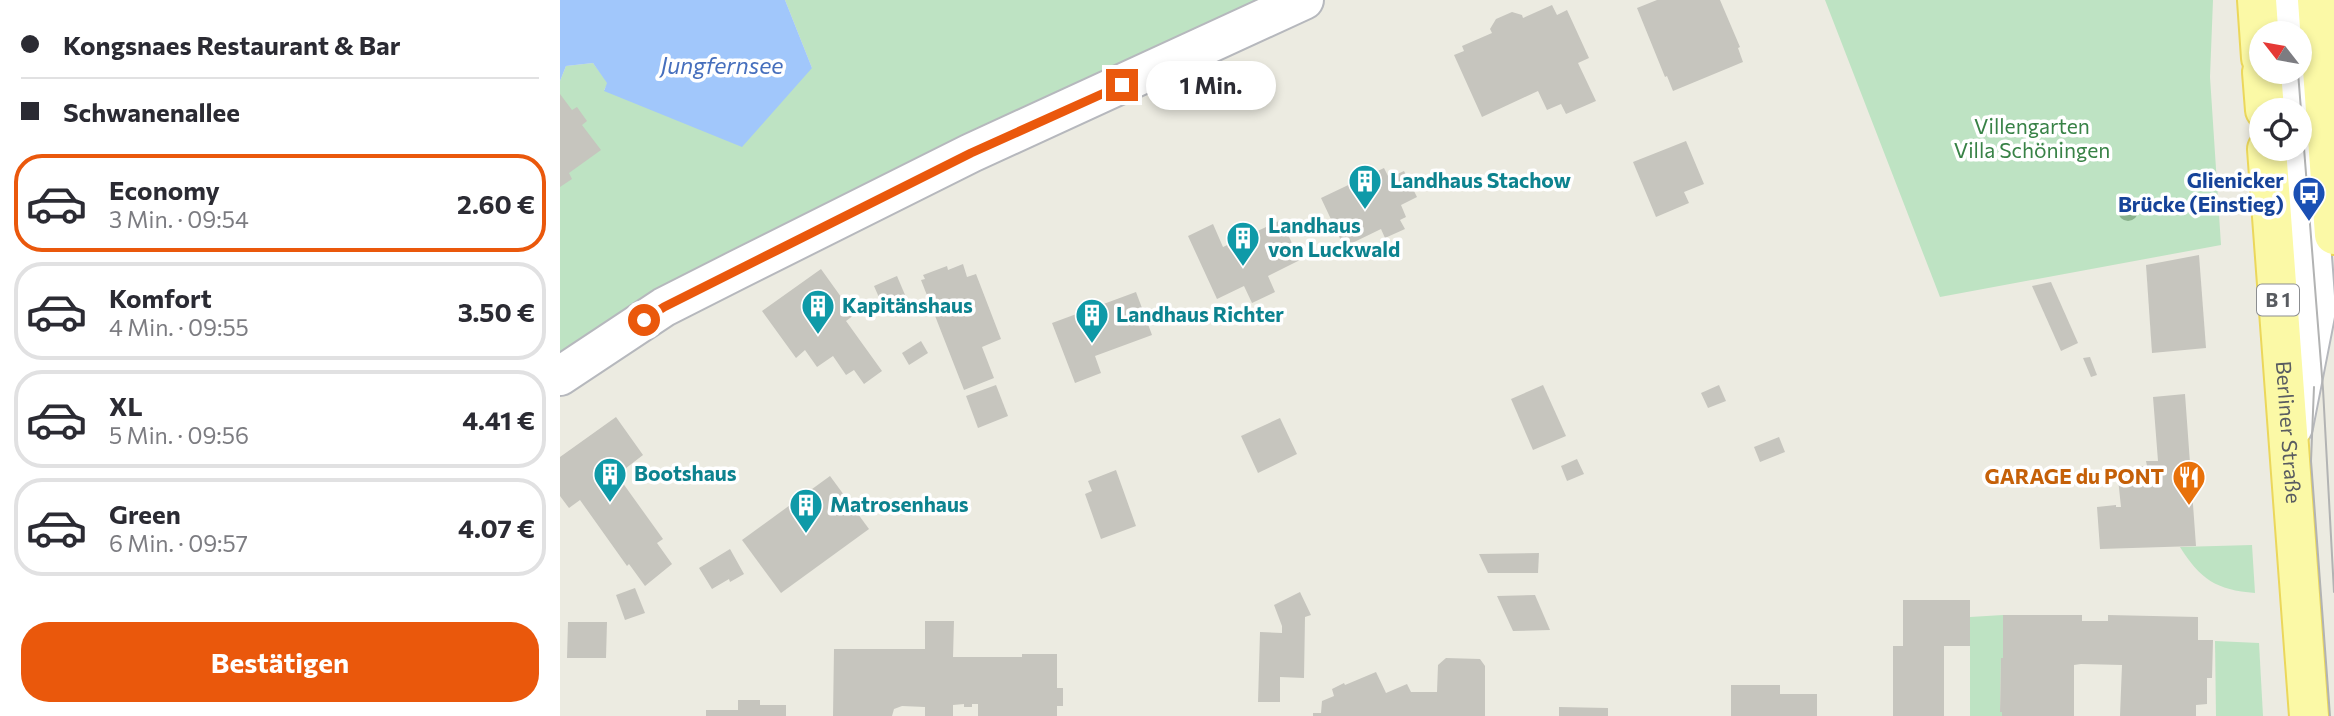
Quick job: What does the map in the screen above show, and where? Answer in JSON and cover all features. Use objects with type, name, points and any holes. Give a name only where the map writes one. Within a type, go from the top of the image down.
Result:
[{"type":"main road","points":[[2257,0],[2258,21]]},
{"type":"main road","points":[[2317,0],[2334,235]]},
{"type":"main road","name":"Berliner Straße","points":[[2268,161],[2309,716]]},
{"type":"street","points":[[560,376],[664,307],[737,270],[971,153],[1304,0]]},
{"type":"street","points":[[2292,0],[2294,21]]},
{"type":"street","points":[[2289,452],[2316,310],[2299,84]]},
{"type":"green space","points":[[785,0],[1323,0],[608,351],[560,388],[560,81],[566,66],[593,63],[608,83],[604,90],[812,68]]},
{"type":"green space","name":"Villengarten Villa Schöningen","points":[[1825,0],[2213,0],[2210,77],[2221,245],[1940,297]]},
{"type":"green space","points":[[2252,545],[2255,593],[2230,589],[2210,581],[2180,547]]},
{"type":"green space","points":[[2003,615],[2002,716],[1970,716],[1970,617]]},
{"type":"green space","points":[[2215,641],[2259,643],[2263,716],[2216,716]]},
{"type":"water","name":"Jungfernsee","points":[[560,0],[785,0],[812,68],[742,147],[604,91],[607,83],[593,63],[566,66],[560,81]]},
{"type":"building","points":[[1657,0],[1720,0],[1740,47],[1738,48],[1743,62],[1673,91],[1637,8]]},
{"type":"building","points":[[1552,5],[1557,15],[1567,10],[1589,58],[1578,63],[1596,101],[1566,114],[1561,104],[1547,110],[1538,91],[1482,117],[1454,55],[1464,51],[1462,46],[1492,33],[1490,29],[1496,19],[1512,12],[1522,15],[1523,18]]},
{"type":"building","points":[[560,94],[572,110],[577,107],[587,121],[582,125],[601,150],[569,173],[572,179],[560,187]]},
{"type":"building","points":[[1686,141],[1704,184],[1684,192],[1689,203],[1656,217],[1633,162]]},
{"type":"building","name":"Landhaus Stachow","points":[[1384,168],[1389,178],[1404,171],[1417,197],[1401,205],[1406,217],[1400,220],[1405,229],[1385,238],[1381,229],[1344,247],[1321,198]]},
{"type":"building","name":"Landhaus von Luckwald","points":[[1281,220],[1300,260],[1268,276],[1275,292],[1252,303],[1244,286],[1217,299],[1188,236],[1213,224],[1223,247]]},
{"type":"building","points":[[2199,255],[2206,348],[2152,353],[2146,265]]},
{"type":"building","points":[[963,264],[967,277],[976,274],[1001,339],[982,347],[994,378],[964,390],[921,280],[925,279],[923,275],[947,266],[948,270]]},
{"type":"building","name":"Kapitänshaus","points":[[821,269],[854,315],[846,321],[882,371],[864,384],[854,370],[846,375],[833,356],[817,367],[805,350],[796,358],[762,311]]},
{"type":"building","points":[[897,276],[908,302],[885,311],[874,286]]},
{"type":"building","points":[[2051,282],[2078,343],[2061,351],[2032,286]]},
{"type":"building","name":"Landhaus Richter","points":[[1136,292],[1152,335],[1095,356],[1101,373],[1075,383],[1052,323]]},
{"type":"building","points":[[921,341],[928,353],[909,365],[902,353]]},
{"type":"building","points":[[2090,357],[2097,375],[2091,377],[2083,358]]},
{"type":"building","points":[[996,385],[1008,416],[978,428],[966,396]]},
{"type":"building","points":[[1543,385],[1566,436],[1533,450],[1511,399]]},
{"type":"building","points":[[1719,385],[1726,401],[1708,408],[1701,393]]},
{"type":"building","points":[[2185,394],[2196,546],[2100,549],[2097,507],[2121,507],[2117,469],[2147,466],[2146,461],[2158,461],[2153,397]]},
{"type":"building","name":"Bootshaus","points":[[616,417],[643,455],[617,475],[663,539],[657,543],[672,564],[645,586],[629,564],[627,566],[580,500],[569,508],[560,496],[560,457]]},
{"type":"building","points":[[1280,418],[1297,454],[1258,473],[1241,436]]},
{"type":"building","points":[[1779,437],[1785,452],[1760,462],[1754,447]]},
{"type":"building","points":[[1577,459],[1584,474],[1567,481],[1561,466]]},
{"type":"building","points":[[1116,470],[1136,526],[1101,539],[1085,494],[1092,491],[1088,481]]},
{"type":"building","name":"Matrosenhaus","points":[[830,476],[869,529],[781,593],[742,540]]},
{"type":"building","points":[[730,549],[744,574],[712,589],[699,568]]},
{"type":"building","points":[[1539,553],[1538,573],[1488,573],[1479,554]]},
{"type":"building","points":[[635,588],[645,613],[625,620],[616,595]]},
{"type":"building","points":[[1300,592],[1311,615],[1305,617],[1304,678],[1280,677],[1280,702],[1258,702],[1260,632],[1282,633],[1274,605]]},
{"type":"building","points":[[1535,595],[1550,630],[1513,631],[1497,596]]},
{"type":"building","points":[[1903,600],[1970,600],[1970,646],[1944,646],[1944,716],[1893,716],[1893,646],[1903,646]]},
{"type":"building","points":[[2003,615],[2082,615],[2082,621],[2108,621],[2108,615],[2198,617],[2198,640],[2213,640],[2212,678],[2207,678],[2207,704],[2196,705],[2196,716],[2120,716],[2122,665],[2081,664],[2074,665],[2074,716],[2002,716]]},
{"type":"building","points":[[925,621],[954,621],[953,657],[1057,654],[1057,688],[1063,688],[1063,706],[1057,706],[1057,716],[978,716],[978,704],[964,707],[964,704],[953,705],[953,716],[925,716],[925,707],[902,706],[894,709],[892,716],[833,716],[834,649],[925,649]]},
{"type":"building","points":[[568,622],[607,622],[606,658],[567,658]]},
{"type":"building","points":[[1446,658],[1480,659],[1485,666],[1485,716],[1313,716],[1313,713],[1321,713],[1322,701],[1334,696],[1332,689],[1376,672],[1386,693],[1407,684],[1411,692],[1437,692],[1438,665]]},
{"type":"building","points":[[1731,685],[1780,685],[1780,694],[1817,694],[1817,716],[1731,716]]},
{"type":"building","points":[[738,700],[760,700],[760,705],[786,705],[786,716],[706,716],[706,710],[738,710]]},
{"type":"building","points":[[1559,707],[1608,708],[1608,716],[1559,716]]},
{"type":"tram line","points":[[2299,84],[2323,389],[2334,592]]},
{"type":"tram line","points":[[2314,387],[2311,461],[2330,716]]},
{"type":"place","name":"Landhaus Stachow","points":[[1365,211]]},
{"type":"place","name":"Glienicker Brücke (Einstieg)","points":[[2309,223]]},
{"type":"place","name":"Landhaus von Luckwald","points":[[1243,268]]},
{"type":"place","name":"Kapitänshaus","points":[[818,336]]},
{"type":"place","name":"Landhaus Richter","points":[[1092,345]]},
{"type":"place","name":"Bootshaus","points":[[610,504]]},
{"type":"place","name":"GARAGE du PONT","points":[[2189,507]]},
{"type":"place","name":"Matrosenhaus","points":[[806,535]]},
{"type":"route","points":[[644,320],[664,307],[971,153],[1122,85]]}]
